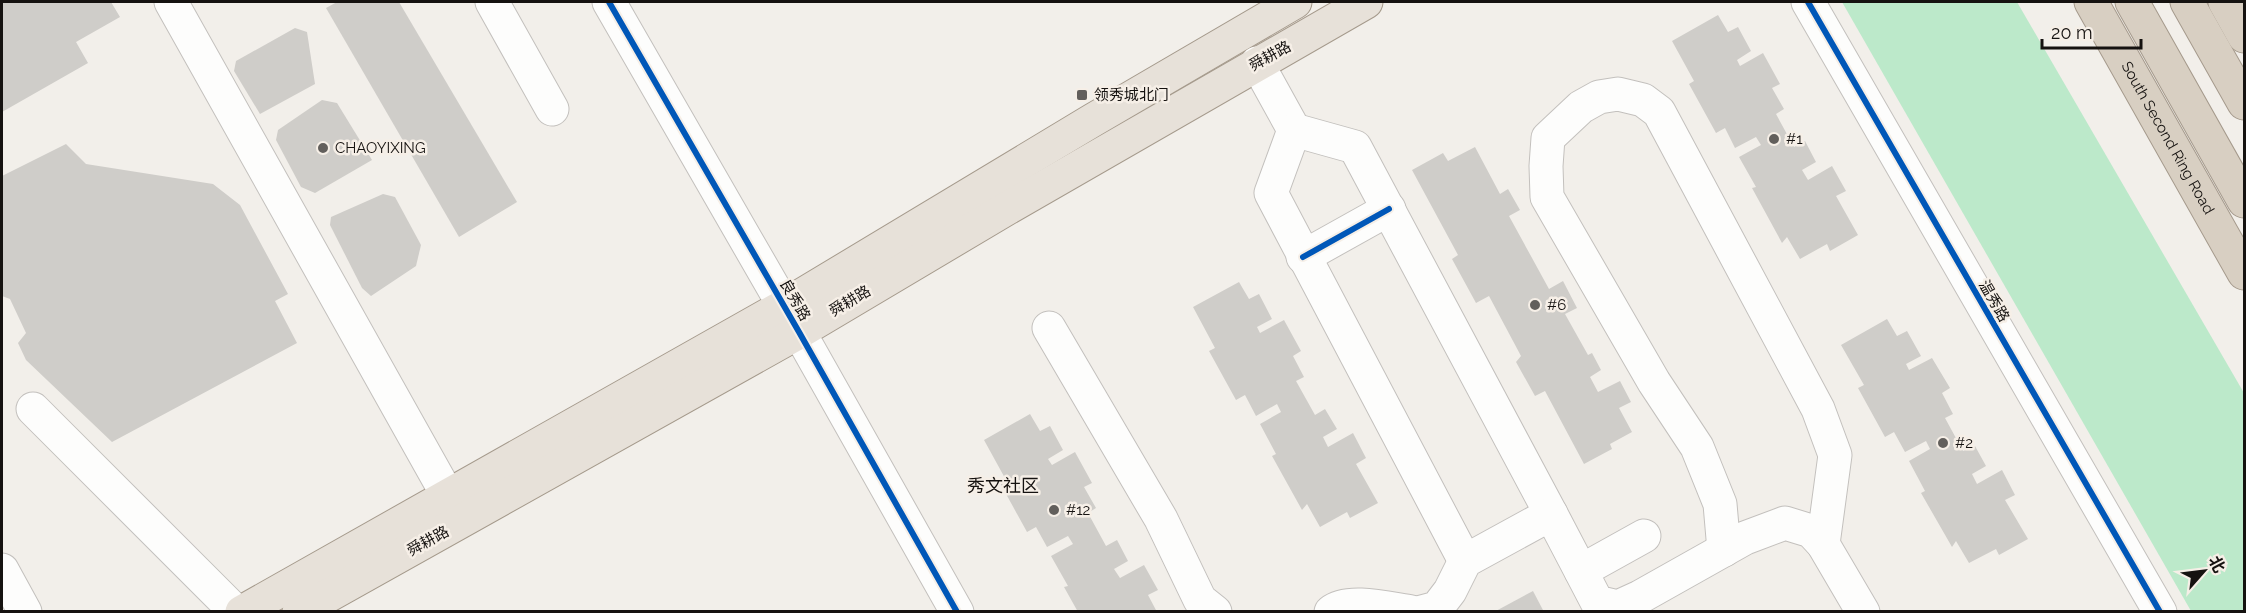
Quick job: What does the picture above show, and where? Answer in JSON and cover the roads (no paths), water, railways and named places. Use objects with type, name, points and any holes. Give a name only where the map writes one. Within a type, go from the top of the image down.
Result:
[{"type":"highway","name":"South Second Ring Road","points":[[2091,2],[2244,273]]},
{"type":"highway","points":[[2132,2],[2244,201]]},
{"type":"highway","points":[[2187,2],[2244,103]]},
{"type":"highway","points":[[2225,2],[2244,36]]},
{"type":"main road","name":"舜耕路","points":[[299,612],[792,319],[1093,120],[1295,2]]},
{"type":"main road","name":"舜耕路","points":[[242,612],[448,496],[792,319],[1366,2]]},
{"type":"street","points":[[492,2],[552,109]]},
{"type":"street","name":"良秀路","points":[[609,2],[792,319],[957,612]]},
{"type":"street","name":"温秀路","points":[[1808,2],[2160,612]]},
{"type":"street","points":[[173,4],[448,496]]},
{"type":"street","points":[[1257,63],[1294,130],[1355,147],[1597,602],[1618,607],[1745,538],[1785,523],[1811,531],[1823,544],[1863,612]]},
{"type":"street","points":[[1724,550],[1720,504],[1697,447],[1653,382],[1547,197],[1548,138],[1581,106],[1599,97],[1618,94],[1643,100],[1659,112],[1818,409],[1835,455],[1823,544]]},
{"type":"street","points":[[1294,130],[1271,193],[1465,561]]},
{"type":"street","points":[[1303,257],[1389,209]]},
{"type":"street","points":[[1049,328],[1161,519],[1200,600],[1215,612]]},
{"type":"street","points":[[33,409],[236,612]]},
{"type":"street","points":[[1422,612],[1437,608],[1450,591],[1465,561],[1551,514]]},
{"type":"street","points":[[1581,571],[1644,536]]},
{"type":"street","points":[[2,570],[25,612]]},
{"type":"street","points":[[1330,612],[1353,603],[1412,612]]},
{"type":"place","name":"领秀城北门","points":[[1082,95]]},
{"type":"place","name":"#1","points":[[1774,139]]},
{"type":"place","name":"CHAOYIXING","points":[[323,148]]},
{"type":"place","name":"#6","points":[[1535,305]]},
{"type":"place","name":"#2","points":[[1943,443]]},
{"type":"place","name":"#12","points":[[1054,510]]},
{"type":"district","name":"秀文社区","points":[[1003,485]]}]
